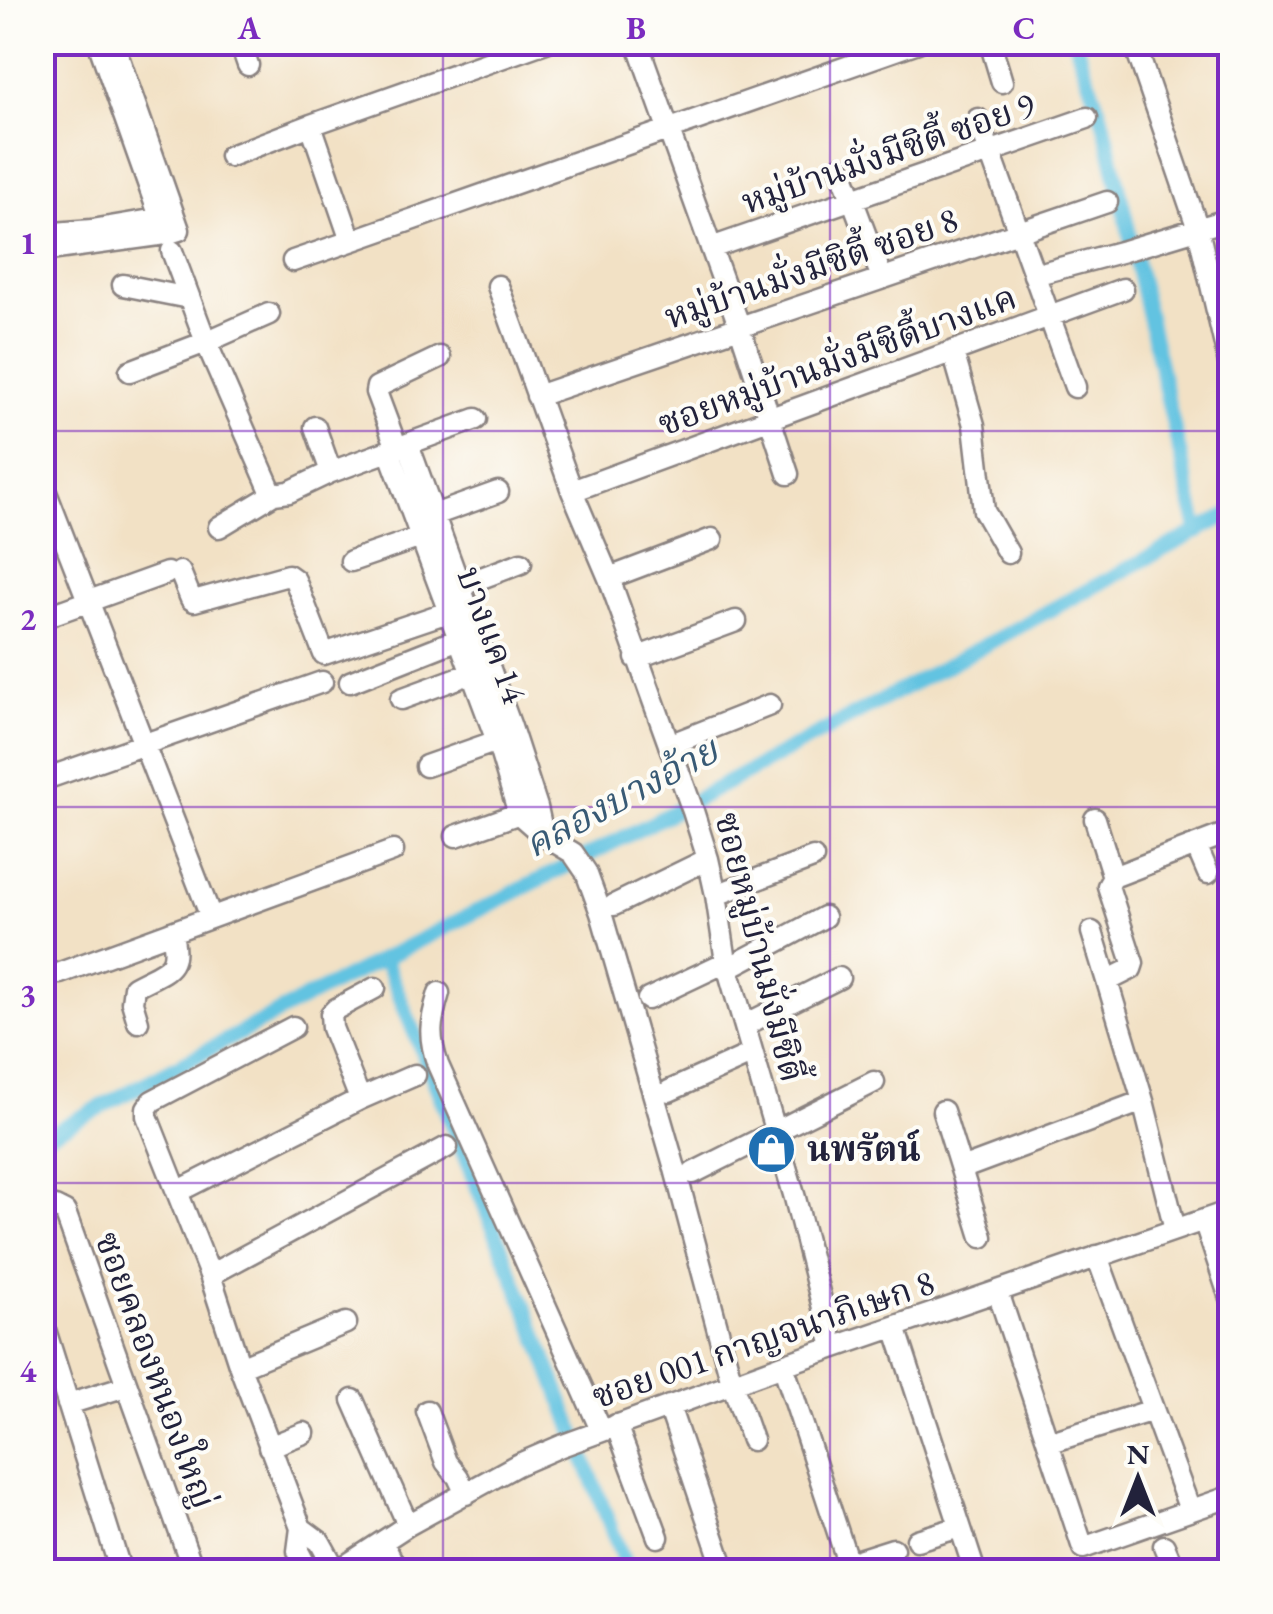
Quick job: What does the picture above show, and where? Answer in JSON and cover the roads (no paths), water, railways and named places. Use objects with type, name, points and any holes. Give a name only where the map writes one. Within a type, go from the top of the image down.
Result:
[{"type":"street","points":[[98,42],[122,92],[206,342],[274,494]]},
{"type":"street","points":[[113,42],[122,92]]},
{"type":"street","points":[[240,42],[248,65]]},
{"type":"street","points":[[230,156],[546,42]]},
{"type":"street","points":[[637,42],[788,474]]},
{"type":"street","points":[[293,261],[918,42]]},
{"type":"street","points":[[990,42],[1002,82]]},
{"type":"street","points":[[1134,42],[1198,229],[1230,366]]},
{"type":"street","name":"หมู่บ้านมั่งมีซิตี้ ซอย 9","points":[[710,248],[1087,118]]},
{"type":"street","points":[[978,119],[1075,387]]},
{"type":"street","points":[[311,124],[351,242]]},
{"type":"street","points":[[840,167],[882,278]]},
{"type":"street","name":"หมู่บ้านมั่งมีซิตี้ ซอย 8","points":[[536,396],[1107,202]]},
{"type":"street","points":[[1034,275],[1230,219]]},
{"type":"street","points":[[42,234],[168,230]]},
{"type":"street","points":[[42,251],[168,230]]},
{"type":"street","points":[[122,285],[189,298]]},
{"type":"street","points":[[498,286],[668,744],[770,705]]},
{"type":"street","name":"ซอยหมู่บ้านมั่งมีซิตี้บางแค","points":[[572,490],[1123,290]]},
{"type":"street","points":[[130,370],[269,314]]},
{"type":"street","points":[[954,352],[974,425],[984,511],[1008,553]]},
{"type":"street","points":[[398,448],[377,387],[440,357]]},
{"type":"street","points":[[219,527],[274,494],[289,492],[476,419]]},
{"type":"street","points":[[315,427],[332,472]]},
{"type":"street","name":"บางแค 14","points":[[398,448],[434,515],[460,586],[472,673],[501,734]]},
{"type":"street","name":"บางแค 14","points":[[398,448],[448,612],[467,636],[528,810],[543,834],[573,853],[586,872],[674,1165],[732,1383]]},
{"type":"street","points":[[42,482],[211,917]]},
{"type":"street","points":[[434,515],[498,492]]},
{"type":"street","points":[[351,560],[422,537]]},
{"type":"street","points":[[608,578],[712,539]]},
{"type":"street","points":[[460,586],[521,563]]},
{"type":"street","points":[[42,618],[174,572],[194,601],[288,575],[295,580],[324,654],[448,612]]},
{"type":"street","points":[[636,658],[736,621]]},
{"type":"street","points":[[350,682],[467,636]]},
{"type":"street","points":[[401,699],[472,673]]},
{"type":"street","points":[[42,780],[322,682]]},
{"type":"street","points":[[426,766],[501,734]]},
{"type":"street","name":"ซอยหมู่บ้านมั่งมีซิตี้","points":[[668,744],[708,858],[727,965],[795,1198],[833,1348]]},
{"type":"street","points":[[456,836],[528,810]]},
{"type":"street","points":[[1095,819],[1113,877]]},
{"type":"street","points":[[1107,981],[1133,963],[1108,886],[1113,877],[1230,832]]},
{"type":"street","points":[[1196,846],[1208,873]]},
{"type":"street","points":[[60,974],[393,851]]},
{"type":"street","points":[[614,905],[708,858]]},
{"type":"street","points":[[716,896],[813,858]]},
{"type":"street","points":[[648,998],[727,965],[824,917]]},
{"type":"street","points":[[138,1022],[132,1002],[134,987],[176,960],[171,932]]},
{"type":"street","points":[[1092,932],[1143,1101],[1175,1229]]},
{"type":"street","points":[[745,1025],[839,978]]},
{"type":"street","points":[[360,1100],[332,1028],[331,1014],[376,988]]},
{"type":"street","points":[[439,994],[431,1020],[431,1043],[438,1065],[658,1537]]},
{"type":"street","points":[[293,1026],[152,1101],[147,1116],[210,1275],[300,1528],[298,1551],[309,1572]]},
{"type":"street","points":[[669,1091],[752,1054]]},
{"type":"street","points":[[177,1192],[415,1075]]},
{"type":"street","points":[[693,1173],[874,1082]]},
{"type":"street","points":[[961,1168],[1143,1101]]},
{"type":"street","points":[[943,1110],[982,1237]]},
{"type":"street","points":[[210,1275],[447,1147]]},
{"type":"street","name":"ซอยคลองหนองใหญ่","points":[[42,1206],[64,1212],[194,1572]]},
{"type":"street","name":"ซอย 001 กาญจนาภิเษก 8","points":[[336,1572],[364,1564],[382,1542],[408,1525],[517,1465],[783,1364],[1230,1210]]},
{"type":"street","points":[[1204,1220],[1230,1298]]},
{"type":"street","points":[[1096,1256],[1190,1510]]},
{"type":"street","points":[[998,1292],[1083,1548],[1229,1497]]},
{"type":"street","points":[[42,1320],[121,1572]]},
{"type":"street","points":[[240,1367],[346,1323]]},
{"type":"street","points":[[895,1327],[976,1572]]},
{"type":"street","points":[[783,1364],[850,1567],[893,1549]]},
{"type":"street","points":[[732,1383],[752,1440]]},
{"type":"street","points":[[68,1404],[126,1386]]},
{"type":"street","points":[[354,1400],[408,1525]]},
{"type":"street","points":[[668,1406],[725,1572]]},
{"type":"street","points":[[1048,1443],[1153,1410]]},
{"type":"street","points":[[427,1412],[446,1462],[466,1494]]},
{"type":"street","points":[[269,1447],[304,1433]]},
{"type":"street","points":[[917,1540],[960,1526]]},
{"type":"street","points":[[300,1528],[320,1542],[336,1572]]},
{"type":"street","points":[[382,1542],[398,1572]]},
{"type":"street","points":[[1164,1546],[1176,1572]]},
{"type":"waterway","points":[[1075,42],[1104,123],[1198,532]]},
{"type":"waterway","name":"คลองบางอ้าย","points":[[42,1138],[325,988],[650,824],[1230,514]]},
{"type":"waterway","points":[[384,958],[628,1572]]},
{"type":"place","name":"นพรัตน์","points":[[772,1149]]}]
